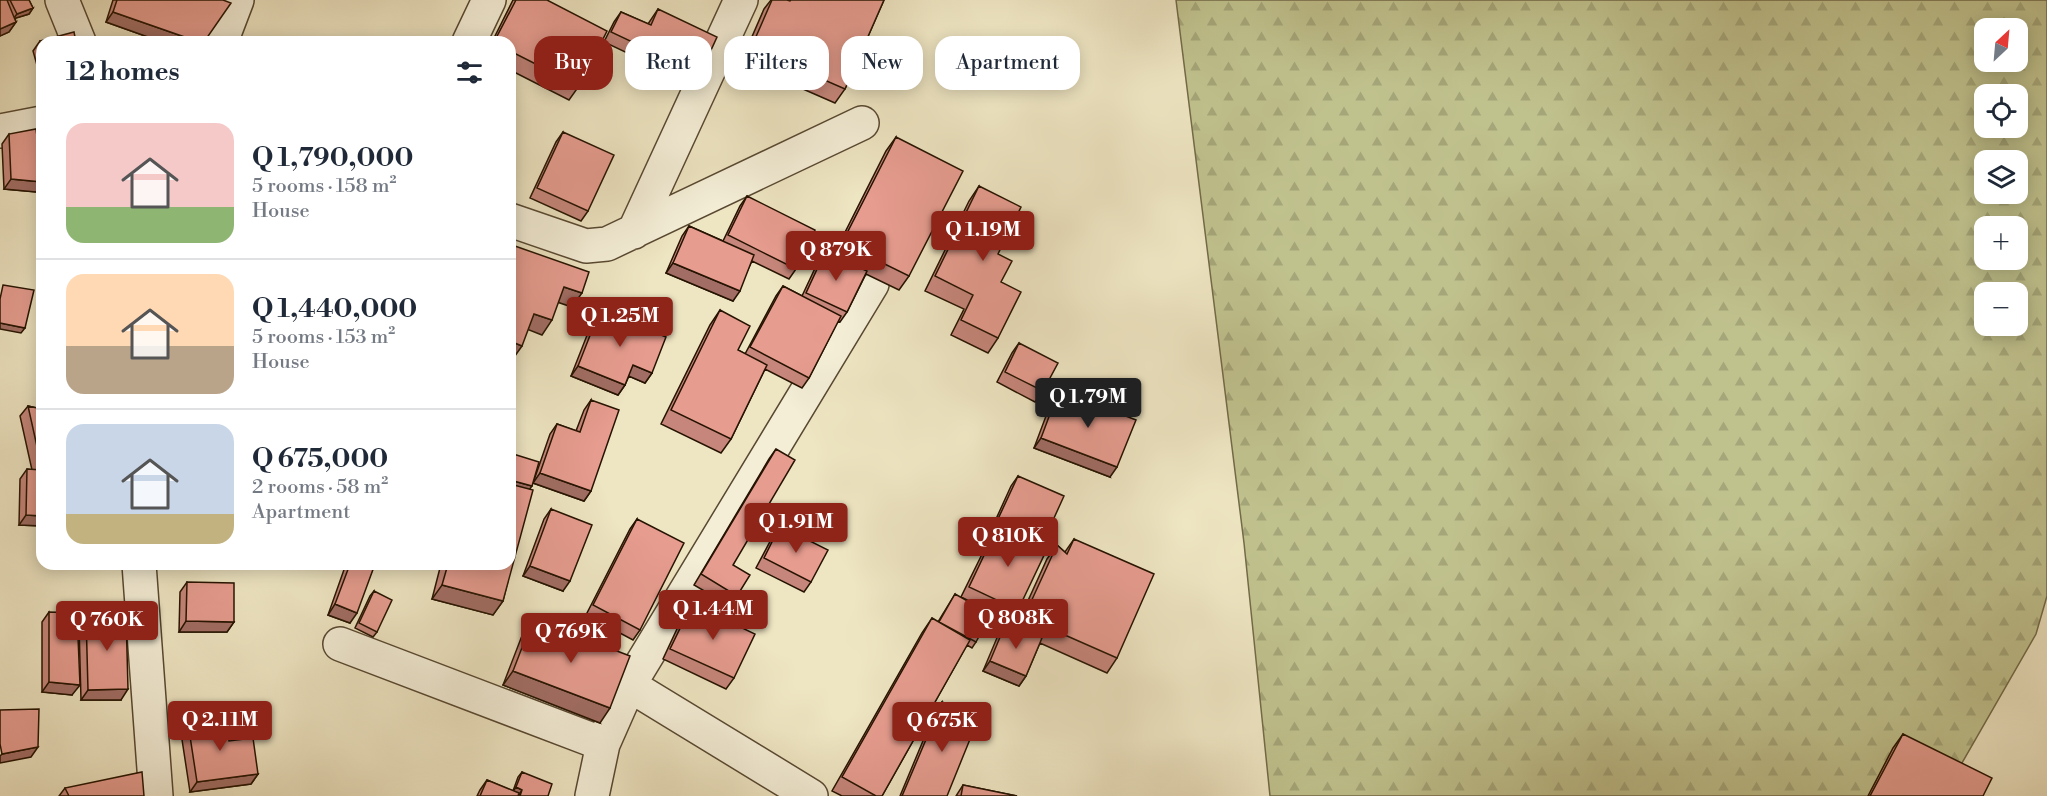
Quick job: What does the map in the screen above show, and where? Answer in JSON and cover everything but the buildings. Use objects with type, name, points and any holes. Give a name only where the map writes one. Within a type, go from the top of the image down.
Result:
[{"type":"street","points":[[62,0],[77,36]]},
{"type":"street","points":[[223,36],[237,0]]},
{"type":"street","points":[[472,36],[489,0]]},
{"type":"street","points":[[634,232],[741,0]]},
{"type":"street","points":[[516,222],[586,246],[607,244],[861,123]]},
{"type":"street","points":[[0,131],[36,124]]},
{"type":"street","points":[[592,796],[603,744],[629,685],[872,284]]},
{"type":"street","points":[[139,570],[156,796]]},
{"type":"street","points":[[340,644],[603,744]]},
{"type":"street","points":[[629,685],[811,796]]},
{"type":"green space","points":[[1176,0],[2047,0],[2047,596],[2036,634],[1943,796],[1270,796],[1244,543]]}]
